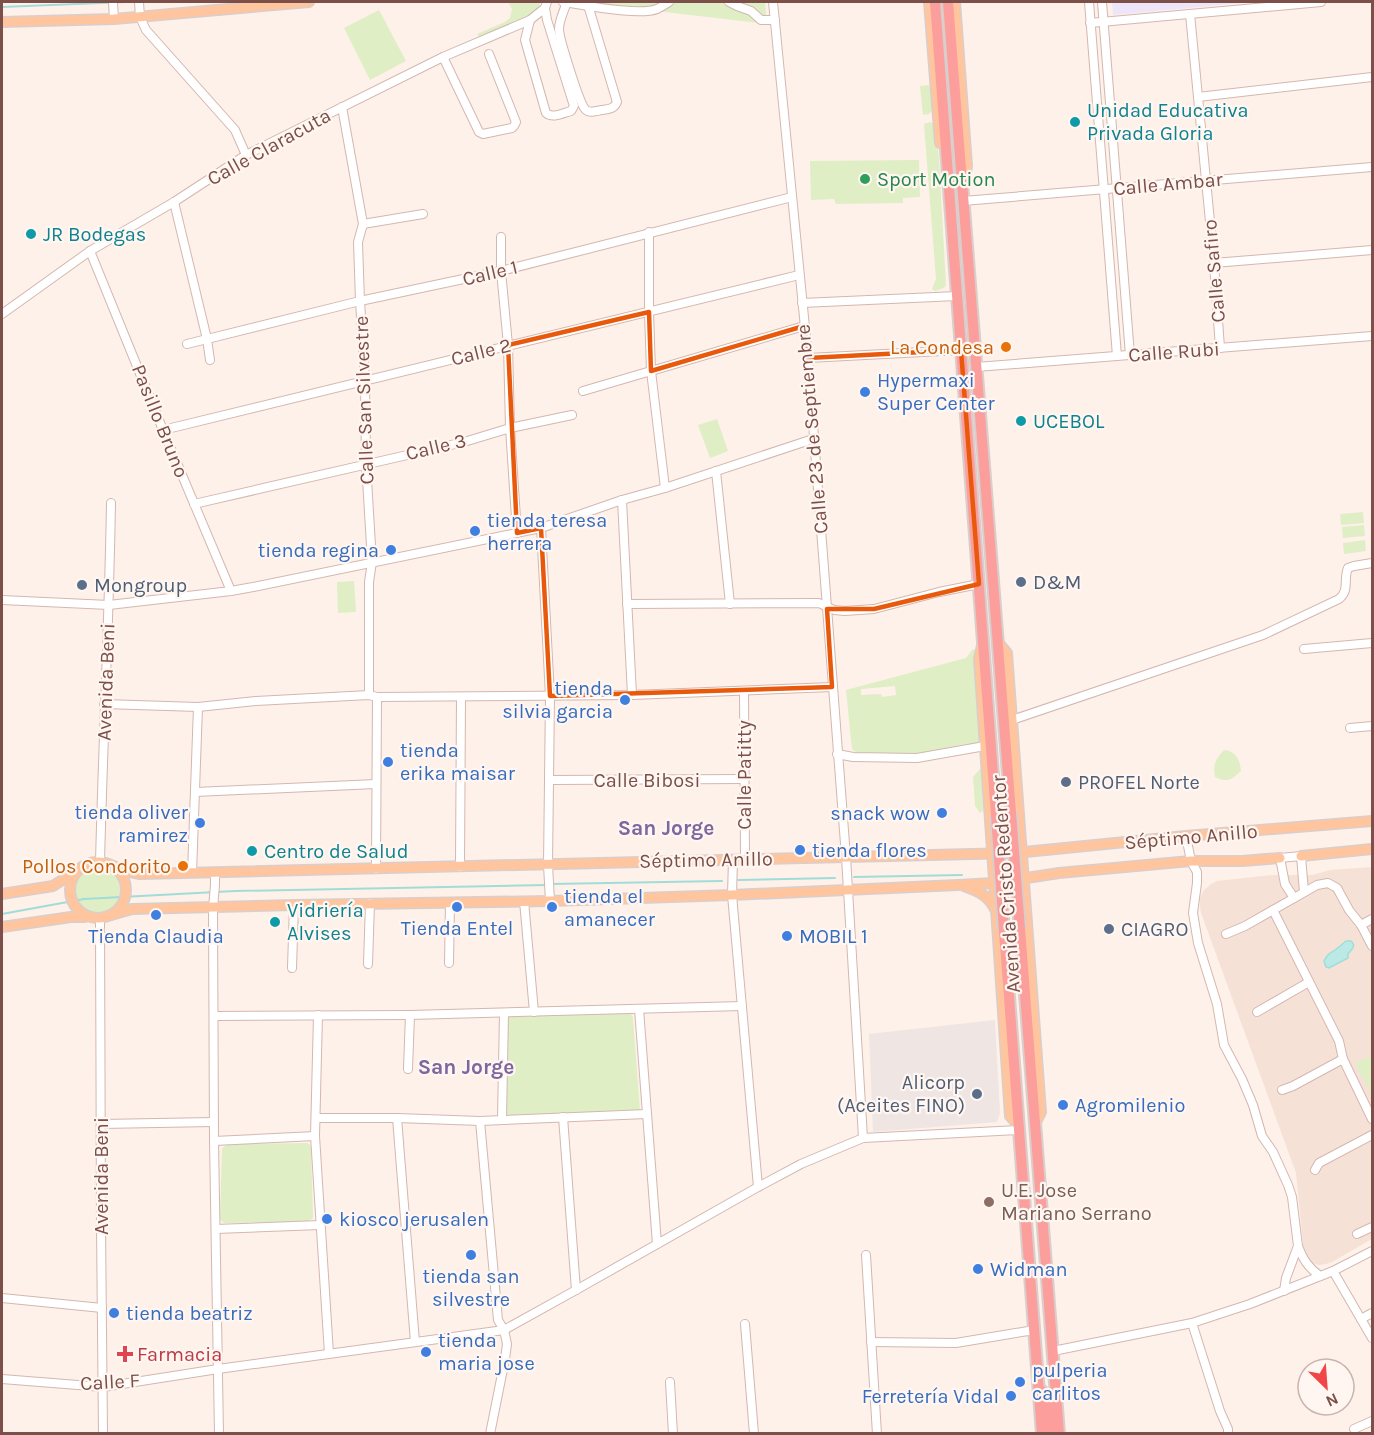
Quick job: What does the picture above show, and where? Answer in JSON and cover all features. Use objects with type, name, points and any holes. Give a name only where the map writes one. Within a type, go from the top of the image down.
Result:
[{"type":"highway","name":"Avenida Cristo Redentor","points":[[935,2],[1042,1434]]},
{"type":"highway","name":"Avenida Cristo Redentor","points":[[948,2],[1059,1434]]},
{"type":"highway","points":[[1031,1285],[1038,1287],[1042,1294],[1048,1370],[1056,1393]]},
{"type":"highway","points":[[1038,1379],[1048,1406],[1051,1434]]},
{"type":"main road","points":[[2,22],[114,16],[140,10],[309,2]]},
{"type":"main road","name":"Avenida Cristo Redentor","points":[[929,2],[943,169],[949,194]]},
{"type":"main road","name":"Avenida Cristo Redentor","points":[[955,2],[967,166],[963,196]]},
{"type":"main road","name":"Avenida Cristo Redentor","points":[[998,642],[1007,653],[1041,1112],[1035,1124]]},
{"type":"main road","name":"Avenida Cristo Redentor","points":[[983,644],[979,658],[1010,1116],[1019,1128]]},
{"type":"main road","name":"Séptimo Anillo","points":[[111,865],[132,873],[215,873],[1022,852],[1372,821]]},
{"type":"main road","points":[[964,854],[972,852],[984,843],[990,826]]},
{"type":"main road","points":[[1020,829],[1025,839],[1032,845],[1045,850]]},
{"type":"main road","points":[[992,843],[1004,850],[1011,849],[1021,839]]},
{"type":"main road","name":"Séptimo Anillo","points":[[1301,856],[1372,849]]},
{"type":"main road","name":"Séptimo Anillo","points":[[111,915],[132,909],[294,904],[550,901],[958,885],[994,888],[1023,878],[1044,875],[1191,861],[1280,858]]},
{"type":"main road","points":[[2,894],[53,886],[85,864],[94,862],[111,865],[118,870],[126,885],[122,905],[111,915],[97,918],[71,917],[2,927]]},
{"type":"main road","points":[[78,870],[69,888],[73,902],[86,915],[97,918]]},
{"type":"main road","points":[[1025,900],[1031,887],[1044,875]]},
{"type":"main road","points":[[994,888],[1012,883],[1024,889]]},
{"type":"main road","points":[[958,885],[981,893],[993,904],[996,912]]},
{"type":"street","points":[[113,2],[114,16]]},
{"type":"street","points":[[562,2],[645,11],[656,9],[669,2]]},
{"type":"street","points":[[567,2],[559,30],[567,61],[585,110],[590,112],[609,110],[615,107],[617,102],[588,5]]},
{"type":"street","points":[[729,2],[750,11],[761,20],[775,20]]},
{"type":"street","points":[[750,11],[752,2]]},
{"type":"street","name":"Calle 23 de Septiembre","points":[[773,2],[808,358],[846,857],[863,1138]]},
{"type":"street","points":[[1089,2],[1117,356]]},
{"type":"street","points":[[1102,2],[1130,355]]},
{"type":"street","points":[[1090,23],[1321,2]]},
{"type":"street","points":[[530,20],[525,40],[546,113],[553,116],[571,111],[574,106],[547,20],[546,5]]},
{"type":"street","name":"Calle Claracuta","points":[[2,314],[90,251],[174,202],[246,155],[443,57],[530,20],[546,5]]},
{"type":"street","points":[[140,10],[146,30],[235,130],[246,155]]},
{"type":"street","name":"Calle Safiro","points":[[1190,14],[1220,348]]},
{"type":"street","points":[[443,57],[478,132],[483,134],[512,128],[516,122],[489,54]]},
{"type":"street","points":[[1198,97],[1372,78]]},
{"type":"street","name":"Calle San Silvestre","points":[[342,107],[363,224],[358,242],[372,562],[369,582],[377,797],[376,868]]},
{"type":"street","name":"Calle Ambar","points":[[963,196],[1104,190],[1372,166]]},
{"type":"street","name":"Calle 1","points":[[187,344],[501,271],[792,197]]},
{"type":"street","points":[[174,202],[210,360]]},
{"type":"street","points":[[363,224],[423,214]]},
{"type":"street","points":[[649,232],[651,371],[665,488]]},
{"type":"street","points":[[501,237],[501,271],[508,345],[510,428],[517,533]]},
{"type":"street","points":[[1214,263],[1372,250]]},
{"type":"street","name":"Pasillo Bruno","points":[[90,251],[231,591]]},
{"type":"street","name":"Calle 2","points":[[163,430],[799,274]]},
{"type":"street","points":[[802,303],[957,296]]},
{"type":"street","points":[[584,391],[804,326]]},
{"type":"street","name":"Calle Rubi","points":[[976,367],[1372,336]]},
{"type":"street","points":[[808,358],[961,350]]},
{"type":"street","name":"Calle 3","points":[[194,504],[572,414]]},
{"type":"street","points":[[2,600],[109,605],[231,591],[541,528],[813,439]]},
{"type":"street","points":[[716,471],[730,604]]},
{"type":"street","points":[[622,501],[632,694]]},
{"type":"street","name":"Avenida Beni","points":[[100,862],[111,503]]},
{"type":"street","points":[[541,528],[550,696],[548,865],[550,901]]},
{"type":"street","points":[[1012,720],[1263,635],[1339,599],[1347,588],[1348,568],[1372,563]]},
{"type":"street","points":[[627,604],[819,603],[834,610],[845,611],[874,609],[979,584]]},
{"type":"street","points":[[1304,649],[1372,643]]},
{"type":"street","points":[[104,704],[198,707],[256,701],[373,696],[550,696],[832,687]]},
{"type":"street","name":"Calle Patitty","points":[[744,690],[745,859]]},
{"type":"street","points":[[460,867],[461,697]]},
{"type":"street","points":[[192,873],[198,707]]},
{"type":"street","points":[[1350,728],[1372,726]]},
{"type":"street","points":[[837,754],[853,757],[917,758],[985,746]]},
{"type":"street","name":"Calle Bibosi","points":[[550,780],[744,779]]},
{"type":"street","points":[[195,792],[376,784]]},
{"type":"street","points":[[1186,836],[1191,861],[1197,872],[1193,913],[1198,943],[1217,1004],[1224,1045],[1253,1105],[1262,1136],[1273,1152],[1288,1185],[1295,1215],[1298,1246],[1303,1259],[1320,1276]]},
{"type":"street","points":[[1301,856],[1304,892]]},
{"type":"street","name":"Séptimo Anillo","points":[[1280,858],[1301,856]]},
{"type":"street","points":[[1280,858],[1285,884],[1294,898]]},
{"type":"street","points":[[732,860],[732,895],[758,1187]]},
{"type":"street","points":[[215,873],[213,908],[214,1141],[219,1434]]},
{"type":"street","points":[[1226,934],[1322,884],[1333,885],[1337,888],[1372,946]]},
{"type":"street","points":[[524,901],[534,1012]]},
{"type":"street","points":[[449,963],[450,902]]},
{"type":"street","points":[[368,964],[370,903]]},
{"type":"street","points":[[292,968],[294,904]]},
{"type":"street","points":[[1273,910],[1339,1041],[1343,1059],[1372,1119]]},
{"type":"street","name":"Avenida Beni","points":[[97,918],[103,1434]]},
{"type":"street","points":[[1361,925],[1372,919]]},
{"type":"street","points":[[1257,1012],[1309,982]]},
{"type":"street","points":[[214,1016],[410,1015],[742,1006]]},
{"type":"street","points":[[639,1009],[657,1244]]},
{"type":"street","points":[[502,1119],[504,1012]]},
{"type":"street","points":[[318,1015],[315,1136],[329,1354]]},
{"type":"street","points":[[408,1069],[410,1015]]},
{"type":"street","points":[[1282,1090],[1343,1059]]},
{"type":"street","points":[[316,1118],[480,1121],[647,1114]]},
{"type":"street","points":[[563,1117],[576,1290]]},
{"type":"street","points":[[397,1118],[415,1342]]},
{"type":"street","points":[[480,1121],[498,1320],[507,1340],[490,1434]]},
{"type":"street","points":[[101,1124],[214,1122]]},
{"type":"street","points":[[504,1330],[801,1164],[863,1138],[1019,1128]]},
{"type":"street","points":[[1315,1170],[1319,1163],[1372,1135]]},
{"type":"street","points":[[214,1141],[315,1136]]},
{"type":"street","points":[[216,1229],[320,1225]]},
{"type":"street","points":[[1357,1234],[1372,1227]]},
{"type":"street","points":[[1284,1291],[1286,1278],[1298,1246]]},
{"type":"street","points":[[1053,1351],[1192,1323],[1284,1291],[1333,1271],[1372,1251]]},
{"type":"street","points":[[866,1255],[877,1434]]},
{"type":"street","points":[[1333,1271],[1372,1338]]},
{"type":"street","points":[[2,1298],[102,1308]]},
{"type":"street","points":[[1361,1319],[1372,1313]]},
{"type":"street","points":[[1192,1323],[1228,1434]]},
{"type":"street","points":[[745,1324],[754,1434]]},
{"type":"street","name":"Calle F","points":[[2,1379],[103,1386],[504,1330]]},
{"type":"street","points":[[872,1342],[956,1343],[1034,1330]]},
{"type":"street","points":[[670,1382],[673,1434]]},
{"type":"street","points":[[1354,1430],[1372,1421]]},
{"type":"highlighted area","points":[[649,312],[651,371],[804,326],[808,358],[961,350],[979,584],[874,609],[827,609],[832,687],[550,696],[541,528],[517,533],[508,345]]},
{"type":"shaded area","points":[[1112,2],[1253,2],[1113,15]]},
{"type":"shaded area","points":[[1372,867],[1372,1239],[1332,1262],[1319,1265],[1314,1264],[1304,1253],[1296,1173],[1201,913],[1200,899],[1203,891],[1217,881],[1273,875],[1312,875],[1330,870]]},
{"type":"shaded area","points":[[995,1020],[1000,1113],[997,1122],[873,1132],[869,1034]]},
{"type":"green space","points":[[508,2],[540,2],[537,9],[525,18],[480,38],[477,34],[510,18],[512,9]]},
{"type":"green space","points":[[579,2],[765,2],[767,22],[759,23]]},
{"type":"green space","points":[[379,10],[406,61],[370,80],[344,28]]},
{"type":"green space","points":[[928,85],[933,93],[933,109],[929,114],[923,115],[920,86]]},
{"type":"green space","points":[[930,122],[936,128],[946,285],[935,291],[932,289],[936,279],[924,124]]},
{"type":"green space","name":"Sport Motion","points":[[919,160],[920,197],[903,198],[903,203],[836,204],[834,199],[811,200],[810,161]]},
{"type":"green space","points":[[717,419],[728,451],[710,458],[698,425]]},
{"type":"green space","points":[[1363,512],[1364,523],[1341,525],[1340,514]]},
{"type":"green space","points":[[1364,525],[1365,536],[1343,538],[1342,527]]},
{"type":"green space","points":[[1365,540],[1366,551],[1344,554],[1343,543]]},
{"type":"green space","points":[[354,581],[356,612],[338,613],[337,582]]},
{"type":"green space","points":[[973,649],[975,650],[978,661],[981,743],[960,745],[917,755],[857,753],[852,749],[846,690],[966,658]],"holes":[[[895,686],[896,695],[882,697],[881,694],[861,695],[861,689]]]},
{"type":"green space","points":[[1224,750],[1232,752],[1237,757],[1241,771],[1226,780],[1215,777],[1214,773],[1215,762]]},
{"type":"green space","points":[[981,768],[983,811],[980,813],[975,806],[973,777]]},
{"type":"green space","points":[[98,867],[114,874],[121,890],[114,906],[98,913],[82,906],[75,890],[82,874]]},
{"type":"green space","points":[[629,1013],[633,1018],[640,1110],[636,1112],[505,1115],[506,1017]]},
{"type":"green space","points":[[1369,1056],[1372,1062],[1372,1090],[1370,1091],[1355,1064]]},
{"type":"green space","points":[[307,1143],[311,1148],[313,1218],[306,1222],[224,1223],[220,1219],[222,1149],[227,1144]]},
{"type":"water","points":[[1346,941],[1351,941],[1353,945],[1348,958],[1329,968],[1326,967],[1324,961],[1328,955]]},
{"type":"waterway","points":[[2,7],[126,2]]},
{"type":"waterway","points":[[854,877],[962,875]]},
{"type":"waterway","points":[[738,880],[835,878]]},
{"type":"waterway","points":[[551,884],[722,881]]},
{"type":"waterway","points":[[2,914],[84,899],[235,891],[546,885]]},
{"type":"place","name":"Unidad Educativa Privada Gloria","points":[[1075,122]]},
{"type":"place","name":"Sport Motion","points":[[865,179]]},
{"type":"place","name":"JR Bodegas","points":[[31,234]]},
{"type":"place","name":"La Condesa","points":[[1006,347]]},
{"type":"place","name":"Hypermaxi Super Center","points":[[865,392]]},
{"type":"place","name":"UCEBOL","points":[[1021,421]]},
{"type":"place","name":"tienda teresa herrera","points":[[475,531]]},
{"type":"place","name":"tienda regina","points":[[391,550]]},
{"type":"place","name":"D&M","points":[[1021,582]]},
{"type":"place","name":"Mongroup","points":[[82,585]]},
{"type":"place","name":"tienda silvia garcia","points":[[625,700]]},
{"type":"place","name":"tienda erika maisar","points":[[388,762]]},
{"type":"place","name":"PROFEL Norte","points":[[1066,782]]},
{"type":"place","name":"snack wow","points":[[942,813]]},
{"type":"place","name":"tienda oliver ramirez","points":[[200,823]]},
{"type":"place","name":"tienda flores","points":[[800,850]]},
{"type":"place","name":"Centro de Salud","points":[[252,851]]},
{"type":"place","name":"Pollos Condorito","points":[[183,866]]},
{"type":"place","name":"Tienda Entel","points":[[457,907]]},
{"type":"place","name":"tienda el amanecer","points":[[552,907]]},
{"type":"place","name":"Tienda Claudia","points":[[156,915]]},
{"type":"place","name":"Vidriería Alvises","points":[[275,922]]},
{"type":"place","name":"CIAGRO","points":[[1109,929]]},
{"type":"place","name":"MOBIL 1","points":[[787,936]]},
{"type":"place","name":"Alicorp (Aceites FINO)","points":[[977,1094]]},
{"type":"place","name":"Agromilenio","points":[[1063,1105]]},
{"type":"place","name":"U.E. Jose Mariano Serrano","points":[[989,1202]]},
{"type":"place","name":"kiosco jerusalen","points":[[327,1219]]},
{"type":"place","name":"tienda san silvestre","points":[[471,1255]]},
{"type":"place","name":"Widman","points":[[978,1269]]},
{"type":"place","name":"tienda beatriz","points":[[114,1313]]},
{"type":"place","name":"tienda maria jose","points":[[426,1352]]},
{"type":"place","name":"Farmacia","points":[[125,1354]]},
{"type":"place","name":"pulperia carlitos","points":[[1020,1382]]},
{"type":"place","name":"Ferretería Vidal","points":[[1011,1396]]},
{"type":"district","name":"San Jorge","points":[[666,828]]},
{"type":"district","name":"San Jorge","points":[[466,1067]]}]
